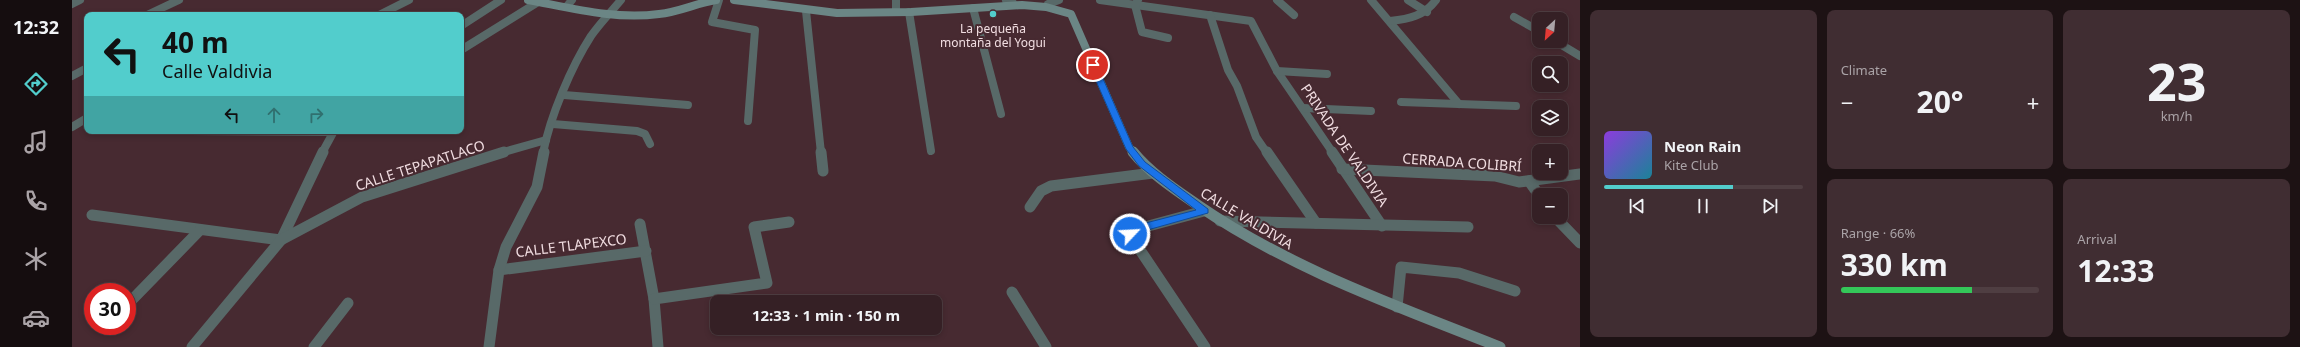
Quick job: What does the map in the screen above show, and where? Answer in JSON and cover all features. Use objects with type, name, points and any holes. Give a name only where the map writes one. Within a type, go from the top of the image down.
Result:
[{"type":"street","points":[[72,4],[80,0]]},
{"type":"street","points":[[153,12],[179,0]]},
{"type":"street","points":[[385,12],[409,0]]},
{"type":"street","points":[[464,24],[501,0]]},
{"type":"street","points":[[528,0],[538,2],[569,3],[610,13],[638,16],[663,14],[711,0]]},
{"type":"street","points":[[489,347],[499,270],[506,248],[537,187],[546,140],[574,66],[592,35],[621,0]]},
{"type":"street","points":[[719,0],[712,22],[755,30],[748,121]]},
{"type":"street","points":[[734,0],[780,3],[806,11],[896,12],[973,8],[1010,1],[1048,4],[1059,0]]},
{"type":"street","points":[[896,0],[896,12]]},
{"type":"street","points":[[1100,0],[1136,3],[1210,15],[1228,70],[1237,86],[1256,137],[1316,223]]},
{"type":"street","points":[[1277,0],[1294,15]]},
{"type":"street","points":[[1371,0],[1459,104]]},
{"type":"street","points":[[1408,0],[1427,12]]},
{"type":"street","points":[[1390,21],[1406,19],[1427,12],[1436,0]]},
{"type":"street","points":[[464,48],[538,2]]},
{"type":"street","points":[[1136,3],[1142,32],[1168,38]]},
{"type":"street","name":"CALLE VALDIVIA","points":[[1048,4],[1071,14],[1129,147],[1142,164],[1153,173],[1218,221],[1300,267],[1500,347]]},
{"type":"street","points":[[973,8],[1001,114]]},
{"type":"street","points":[[806,11],[823,171]]},
{"type":"street","points":[[909,12],[931,151]]},
{"type":"street","name":"PRIVADA DE VALDIVIA","points":[[1210,15],[1251,21],[1277,71],[1382,226]]},
{"type":"street","points":[[1514,16],[1532,27]]},
{"type":"street","points":[[1567,48],[1580,56]]},
{"type":"street","points":[[72,76],[84,70]]},
{"type":"street","points":[[1277,71],[1327,74]]},
{"type":"street","points":[[564,95],[688,105]]},
{"type":"street","points":[[1401,102],[1516,106]]},
{"type":"street","points":[[1303,108],[1371,110]]},
{"type":"street","points":[[72,127],[84,120]]},
{"type":"street","points":[[553,124],[637,131],[645,134],[650,144]]},
{"type":"street","points":[[92,215],[281,240],[309,178],[333,134]]},
{"type":"street","name":"CALLE TEPAPATLACO","points":[[192,347],[281,240],[362,197],[440,171],[546,140]]},
{"type":"street","name":"CERRADA COLIBRÍ","points":[[1342,168],[1495,176],[1519,182],[1580,174]]},
{"type":"street","points":[[1030,207],[1041,191],[1051,186],[1153,173]]},
{"type":"street","points":[[1529,180],[1534,188]]},
{"type":"street","points":[[1204,211],[1141,228],[1130,234],[1205,347]]},
{"type":"street","name":"PRIVADA DE VALDIVIA","points":[[1218,221],[1382,226]]},
{"type":"street","points":[[654,299],[767,283],[754,227],[789,222]]},
{"type":"street","points":[[640,224],[654,299],[658,347]]},
{"type":"street","points":[[1562,224],[1580,243]]},
{"type":"street","points":[[1382,226],[1468,227]]},
{"type":"street","points":[[136,296],[200,230]]},
{"type":"street","name":"CALLE TLAPEXCO","points":[[499,270],[646,251]]},
{"type":"street","points":[[1397,307],[1401,267],[1458,271],[1515,291]]},
{"type":"street","points":[[1012,292],[1046,347]]},
{"type":"street","points":[[314,347],[348,303]]},
{"type":"place","name":"La pequeña montaña del Yogui","points":[[993,14]]},
{"type":"route","points":[[1093,65],[1120,130],[1129,147],[1142,164],[1204,211],[1141,228],[1130,234]]}]
